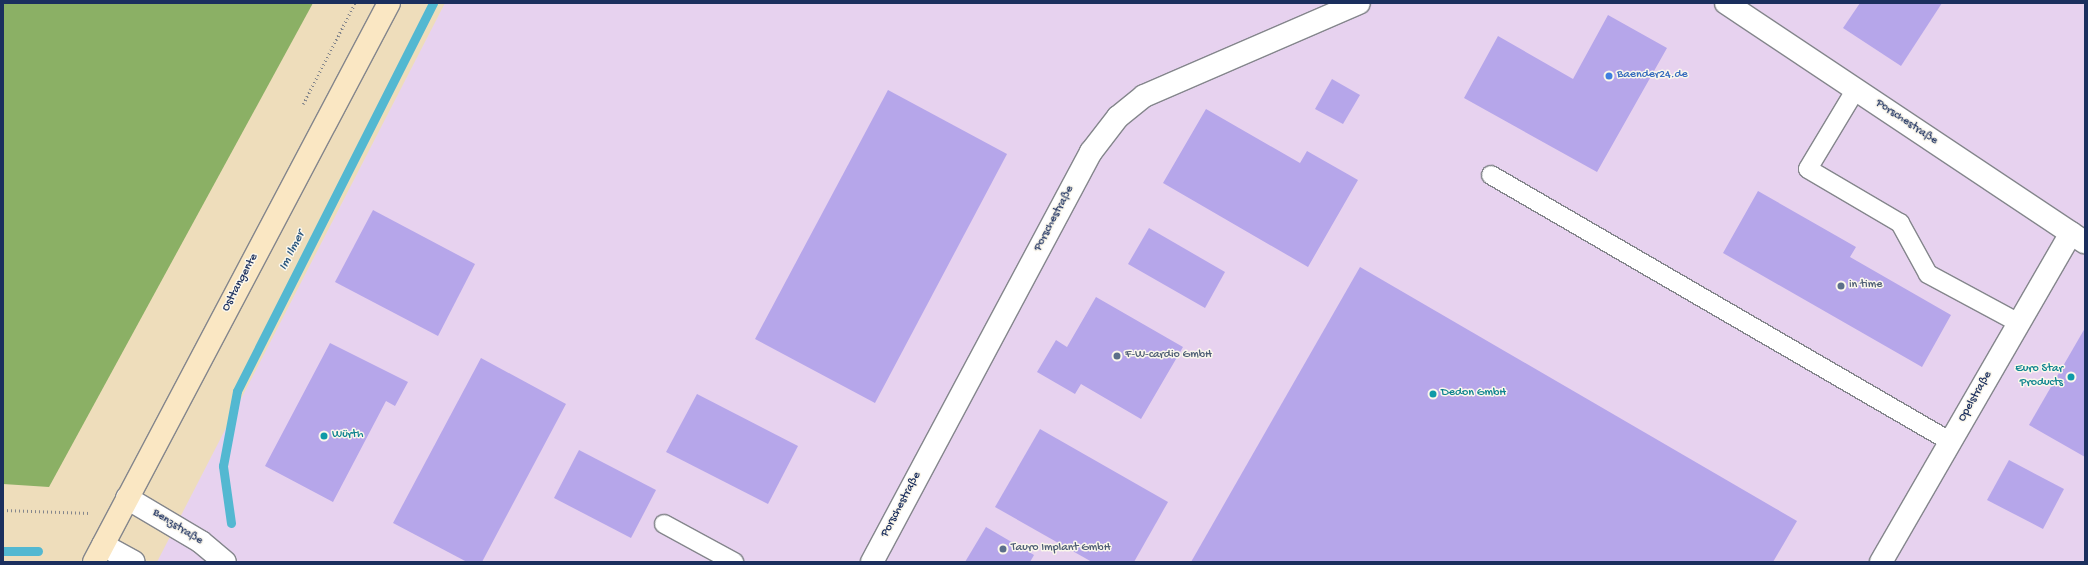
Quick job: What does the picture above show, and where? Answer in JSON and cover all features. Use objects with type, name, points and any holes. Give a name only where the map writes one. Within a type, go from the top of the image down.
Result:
[{"type":"street","name":"Osttangente","points":[[98,553],[389,3]]},
{"type":"street","name":"Porschestraße","points":[[872,562],[1091,152],[1118,117],[1144,96],[1359,3]]},
{"type":"street","name":"Porschestraße","points":[[1726,3],[2078,238]]},
{"type":"street","name":"Opelstraße","points":[[1881,562],[2019,323],[2078,238]]},
{"type":"street","name":"Benzstraße","points":[[128,498],[201,542],[224,562]]},
{"type":"street","points":[[98,553],[134,562]]},
{"type":"lane","points":[[1856,89],[1808,169],[1900,223],[1928,274],[2019,323]]},
{"type":"lane","points":[[1491,174],[1951,442]]},
{"type":"lane","points":[[664,524],[734,562]]},
{"type":"path","points":[[3,510],[90,512]]},
{"type":"shaded area","points":[[445,3],[2085,3],[2085,562],[157,562]]},
{"type":"green space","points":[[3,3],[313,3],[49,487],[3,484]]},
{"type":"building","points":[[1860,3],[1942,3],[1901,66],[1843,28]]},
{"type":"building","points":[[1608,15],[1667,48],[1597,172],[1464,98],[1498,36],[1573,79]]},
{"type":"building","points":[[1332,79],[1360,95],[1343,124],[1315,109]]},
{"type":"building","points":[[888,90],[1007,154],[875,403],[755,339]]},
{"type":"building","points":[[1206,109],[1300,163],[1307,151],[1358,180],[1308,267],[1163,183]]},
{"type":"building","name":"in time","points":[[1758,191],[1856,247],[1850,257],[1951,315],[1922,367],[1723,253]]},
{"type":"building","points":[[373,210],[475,264],[438,336],[335,282]]},
{"type":"building","points":[[1149,228],[1225,272],[1205,308],[1128,264]]},
{"type":"building","name":"Dedon GmbH","points":[[1360,267],[1797,521],[1773,562],[1191,562]]},
{"type":"building","points":[[1096,297],[1183,347],[1141,419],[1081,384],[1075,394],[1037,372],[1056,340],[1067,347]]},
{"type":"building","name":"Euro Star Products","points":[[2085,328],[2085,457],[2029,425]]},
{"type":"building","name":"Würth","points":[[330,343],[408,382],[395,406],[386,401],[333,502],[265,466]]},
{"type":"building","points":[[481,358],[566,404],[482,562],[467,562],[393,523]]},
{"type":"building","points":[[697,394],[798,446],[768,504],[666,452]]},
{"type":"building","points":[[1040,429],[1168,502],[1134,562],[1092,562],[995,507]]},
{"type":"building","points":[[579,450],[656,490],[631,538],[554,498]]},
{"type":"building","points":[[2009,460],[2064,489],[2043,529],[1987,500]]},
{"type":"building","points":[[986,527],[1034,555],[1030,562],[965,562]]},
{"type":"waterway","name":"Im Ilmer","points":[[231,523],[223,466],[237,391],[433,3]]},
{"type":"waterway","points":[[3,551],[38,551]]},
{"type":"place","name":"Baender24.de","points":[[1609,76]]},
{"type":"place","name":"in time","points":[[1841,286]]},
{"type":"place","name":"F-W-cardio GmbH","points":[[1117,356]]},
{"type":"place","name":"Euro Star Products","points":[[2071,377]]},
{"type":"place","name":"Dedon GmbH","points":[[1433,394]]},
{"type":"place","name":"Würth","points":[[324,436]]},
{"type":"place","name":"Tauro Implant GmbH","points":[[1003,549]]}]
